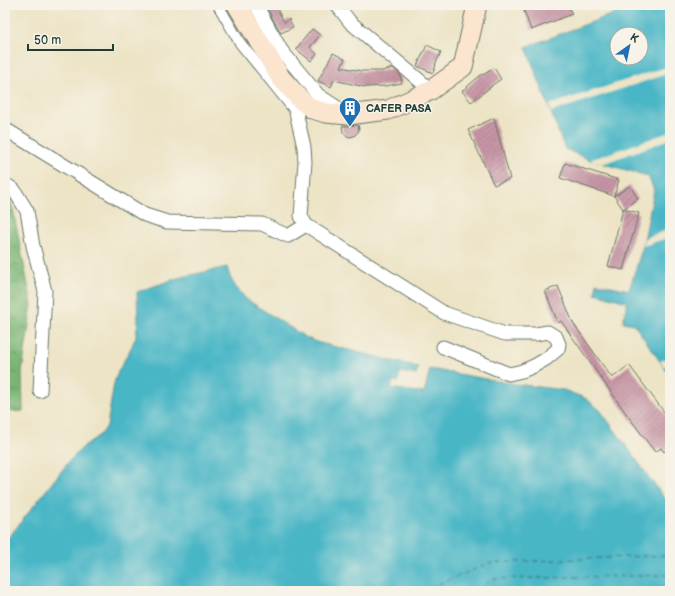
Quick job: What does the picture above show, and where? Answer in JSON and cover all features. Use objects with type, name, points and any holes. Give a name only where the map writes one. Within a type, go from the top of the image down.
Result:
[{"type":"main road","points":[[237,5],[281,78],[301,100],[312,109],[326,113],[348,115],[388,110],[431,90],[463,67],[477,5]]},
{"type":"street","points":[[218,5],[240,43],[296,112],[304,147],[305,162],[301,216],[306,225],[444,313],[505,334],[536,334],[548,332],[556,337],[559,344],[558,349],[546,359],[522,371],[509,374],[443,347]]},
{"type":"street","points":[[256,5],[281,50],[318,95],[348,115]]},
{"type":"street","points":[[337,5],[350,22],[431,90]]},
{"type":"street","points":[[5,129],[145,215],[167,222],[262,224],[288,236],[306,225]]},
{"type":"street","points":[[5,184],[14,190],[27,211],[33,246],[45,291],[40,391]]},
{"type":"green space","points":[[5,197],[11,200],[32,305],[22,371],[23,411],[5,412]]},
{"type":"water","points":[[620,5],[670,5],[670,376],[634,324],[623,322],[627,302],[595,293],[597,283],[629,290],[643,246],[654,190],[648,176],[590,160],[565,149],[526,47],[621,11]]},
{"type":"water","points":[[227,267],[235,286],[246,299],[305,337],[316,342],[418,367],[416,375],[400,372],[398,382],[393,381],[391,388],[424,393],[430,369],[515,384],[564,390],[585,398],[600,410],[670,504],[670,591],[5,591],[5,542],[71,459],[84,446],[101,434],[107,426],[114,383],[136,336],[138,321],[137,292],[178,278]]},
{"type":"pier","points":[[670,66],[670,73],[551,112],[549,105]]},
{"type":"pier","points":[[670,132],[670,139],[602,164],[590,160]]},
{"type":"pier","points":[[670,229],[670,237],[643,246],[645,238]]},
{"type":"pier","points":[[670,358],[670,365],[664,367],[660,361]]},
{"type":"building","points":[[265,5],[275,5],[284,22],[289,19],[293,27],[281,33]]},
{"type":"building","points":[[522,5],[568,5],[572,14],[531,30]]},
{"type":"building","points":[[312,29],[320,35],[310,47],[317,54],[311,61],[296,49]]},
{"type":"building","points":[[427,45],[441,52],[433,73],[417,66]]},
{"type":"building","points":[[333,53],[345,59],[341,67],[361,71],[382,71],[393,68],[400,74],[402,83],[365,87],[334,80],[331,87],[318,81]]},
{"type":"building","points":[[494,68],[501,79],[471,102],[462,91],[482,74],[483,75]]},
{"type":"building","points":[[494,118],[510,179],[494,185],[468,130]]},
{"type":"building","name":"CAFER PASA","points":[[358,125],[359,130],[354,136],[349,137],[344,134],[342,126]]},
{"type":"building","points":[[565,163],[619,180],[614,196],[560,178]]},
{"type":"building","points":[[630,186],[638,199],[623,209],[614,196]]},
{"type":"building","points":[[623,209],[639,213],[623,270],[608,266]]},
{"type":"building","points":[[558,286],[573,323],[612,378],[629,365],[670,420],[670,447],[664,452],[661,448],[655,452],[561,321],[558,323],[545,291]]},
{"type":"ferry route","points":[[422,591],[490,563],[670,555]]},
{"type":"ferry route","points":[[480,591],[491,579],[670,575]]},
{"type":"place","name":"CAFER PASA","points":[[350,128]]}]
